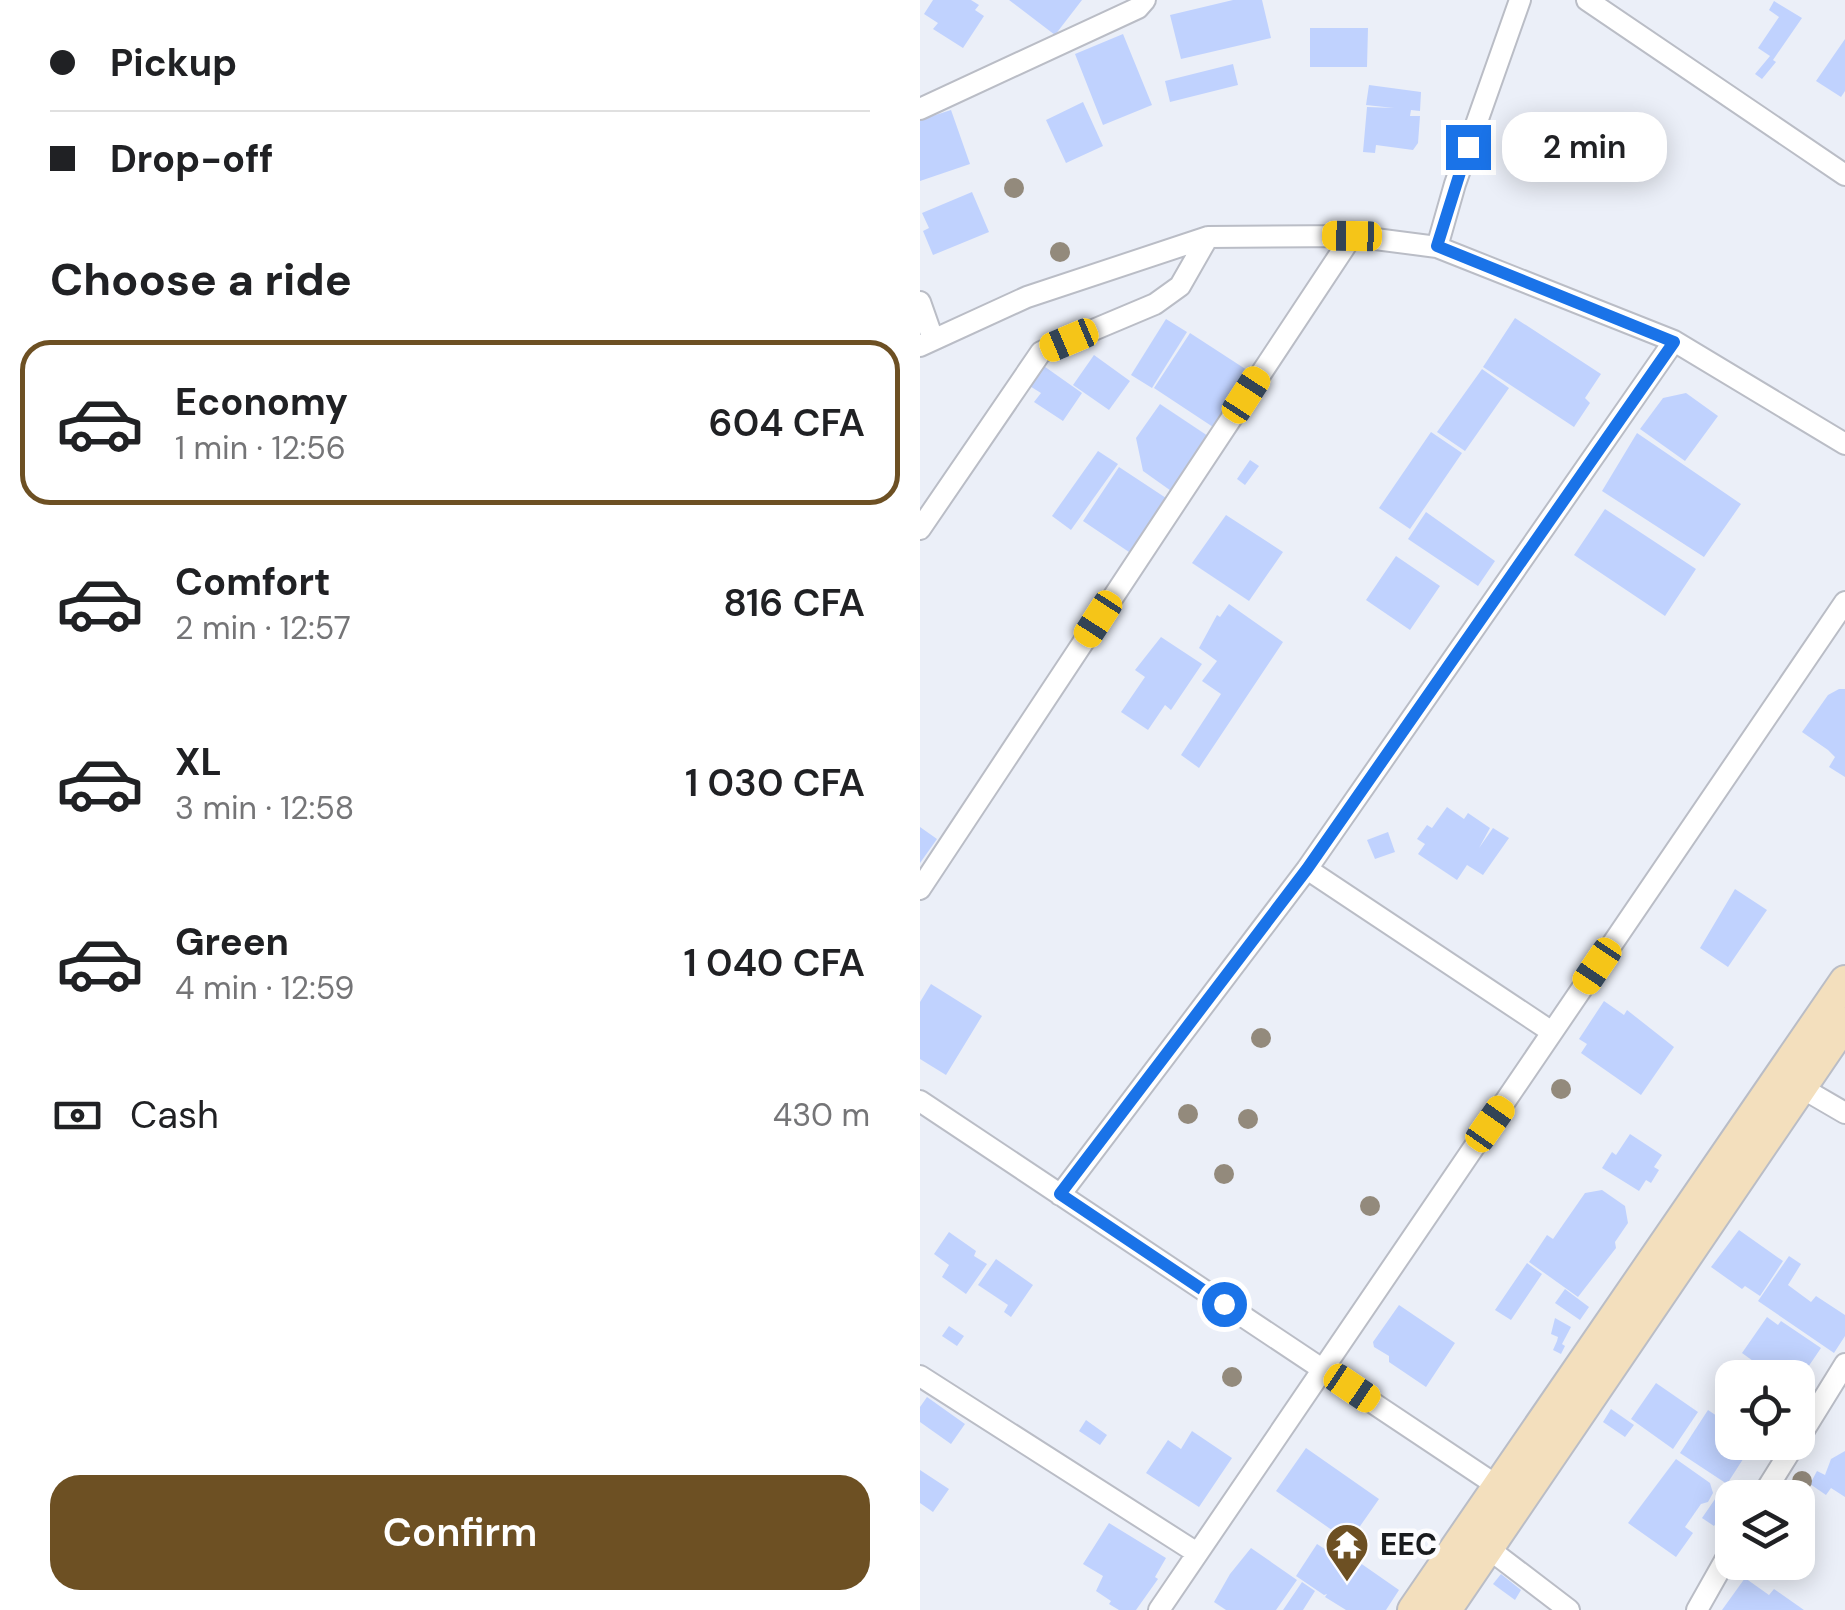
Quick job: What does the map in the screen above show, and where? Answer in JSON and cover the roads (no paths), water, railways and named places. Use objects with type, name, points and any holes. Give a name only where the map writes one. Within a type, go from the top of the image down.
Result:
[{"type":"main road","points":[[1414,1610],[1509,1494],[1789,1081],[1845,981]]},
{"type":"main road","points":[[1789,1081],[1845,1022]]},
{"type":"main road","points":[[1446,1610],[1489,1548],[1509,1494]]},
{"type":"street","points":[[920,109],[1138,8],[1145,0]]},
{"type":"street","points":[[1437,246],[1520,0]]},
{"type":"street","points":[[1587,0],[1845,176]]},
{"type":"street","points":[[920,889],[1352,236]]},
{"type":"street","points":[[920,302],[927,342],[1028,296],[1208,237],[1352,236],[1437,246],[1674,342],[1845,444]]},
{"type":"street","points":[[920,529],[1040,352],[1155,304],[1180,286],[1208,237]]},
{"type":"street","points":[[1060,1194],[1307,869],[1674,342]]},
{"type":"street","points":[[1159,1610],[1845,602]]},
{"type":"street","points":[[1307,869],[1552,1032]]},
{"type":"street","points":[[1789,1081],[1845,1113]]},
{"type":"street","points":[[920,1101],[1509,1494]]},
{"type":"street","points":[[1815,1412],[1845,1364]]},
{"type":"street","points":[[920,1376],[1198,1553]]},
{"type":"street","points":[[1489,1548],[1568,1610]]},
{"type":"street","points":[[1697,1610],[1715,1578]]},
{"type":"place","name":"EEC","points":[[1347,1583]]}]
